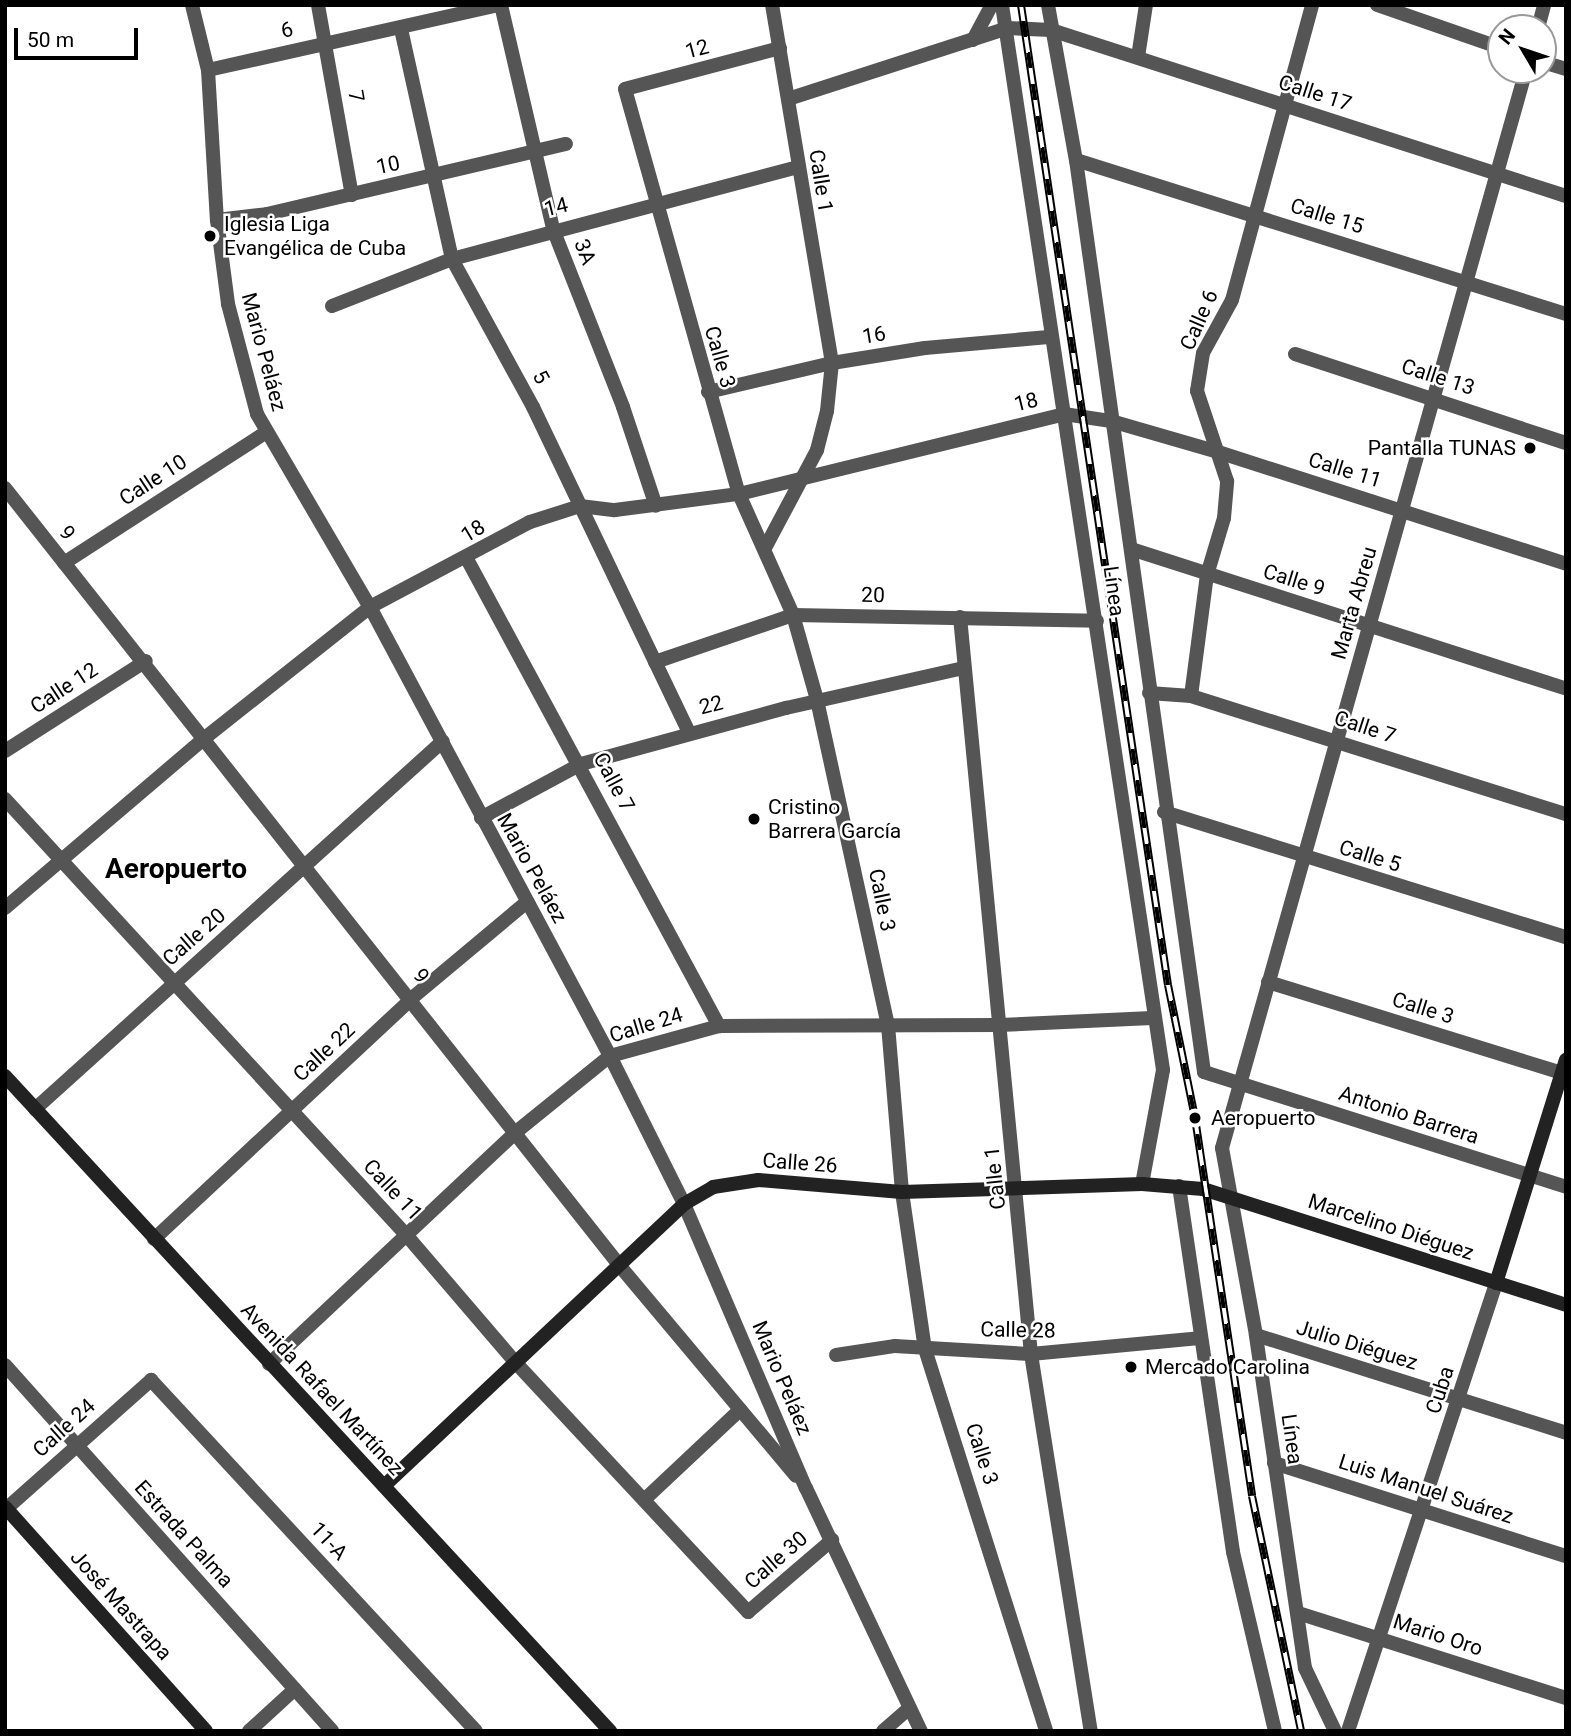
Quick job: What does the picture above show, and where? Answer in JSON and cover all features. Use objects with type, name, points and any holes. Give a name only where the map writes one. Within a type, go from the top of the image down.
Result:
[{"type":"street","name":"Mario Peláez","points":[[192,5],[208,69],[217,220],[228,304],[265,433],[370,607],[610,1056],[684,1204],[806,1488],[921,1731]]},
{"type":"street","name":"7","points":[[318,5],[352,195]]},
{"type":"street","name":"6","points":[[208,69],[401,29],[500,5]]},
{"type":"street","name":"3A","points":[[500,5],[553,229],[623,407],[656,506]]},
{"type":"street","name":"Calle 1","points":[[765,548],[805,476],[827,411],[832,363],[772,5]]},
{"type":"street","points":[[973,40],[992,5]]},
{"type":"street","name":"Línea","points":[[1002,5],[1008,28],[1049,337],[1097,621],[1152,1018],[1163,1070],[1142,1184]]},
{"type":"street","name":"Línea","points":[[1048,5],[1076,160],[1131,550],[1164,812],[1204,1072],[1240,1084]]},
{"type":"street","points":[[1138,57],[1146,5]]},
{"type":"street","name":"Calle 6","points":[[1191,696],[1207,575],[1224,518],[1227,481],[1197,391],[1203,354],[1232,300],[1257,217],[1312,5]]},
{"type":"street","points":[[1377,5],[1487,43]]},
{"type":"street","points":[[788,99],[1008,28],[1051,30]]},
{"type":"street","name":"5","points":[[401,29],[452,259],[533,407],[689,732]]},
{"type":"street","name":"Calle 17","points":[[1051,30],[1566,196]]},
{"type":"street","name":"12","points":[[625,89],[780,48]]},
{"type":"street","name":"Marta Abreu","points":[[1222,1148],[1522,84]]},
{"type":"street","name":"Calle 3","points":[[625,89],[708,392],[739,494],[793,615],[817,700],[888,1025],[902,1192],[925,1349],[1046,1731]]},
{"type":"street","name":"10","points":[[217,220],[432,178],[566,144]]},
{"type":"street","name":"Calle 15","points":[[1076,160],[1566,314]]},
{"type":"street","name":"14","points":[[332,306],[452,259],[553,229],[797,166]]},
{"type":"street","name":"16","points":[[708,392],[832,363],[925,348],[1049,337]]},
{"type":"street","name":"Calle 13","points":[[1295,355],[1434,397],[1566,443]]},
{"type":"street","name":"Calle 11","points":[[1064,414],[1111,421],[1215,451],[1566,564]]},
{"type":"street","name":"18","points":[[5,908],[206,737],[370,607],[467,559],[530,522],[580,506],[615,510],[739,494],[1064,414]]},
{"type":"street","name":"Calle 10","points":[[64,563],[265,433]]},
{"type":"street","name":"9","points":[[5,488],[308,866],[619,1265],[806,1488]]},
{"type":"street","name":"Calle 9","points":[[1131,550],[1566,689]]},
{"type":"street","name":"Calle 7","points":[[467,559],[581,764],[719,1026]]},
{"type":"street","name":"20","points":[[655,663],[793,615],[1097,621]]},
{"type":"street","name":"Calle 1","points":[[960,617],[999,1026],[1018,1189],[1031,1354],[1091,1731]]},
{"type":"street","name":"Calle 12","points":[[5,751],[146,661]]},
{"type":"street","name":"22","points":[[481,818],[581,764],[689,732],[817,700],[964,668]]},
{"type":"street","name":"Calle 7","points":[[1149,693],[1191,696],[1566,814]]},
{"type":"street","name":"Calle 20","points":[[35,1109],[308,866],[443,741]]},
{"type":"street","name":"Calle 11","points":[[5,799],[61,863],[408,1237],[515,1362],[748,1612]]},
{"type":"street","name":"Calle 5","points":[[1164,812],[1304,858],[1566,937]]},
{"type":"street","name":"Calle 22","points":[[154,1239],[412,998],[527,902]]},
{"type":"street","name":"Calle 3","points":[[1268,982],[1564,1069]]},
{"type":"street","name":"Calle 24","points":[[269,1364],[408,1237],[516,1132],[610,1056],[719,1026],[999,1026],[1152,1018]]},
{"type":"street","name":"Cuba","points":[[1348,1731],[1423,1510],[1564,1069]]},
{"type":"street","name":"Avenida Rafael Martínez","points":[[5,1076],[610,1731]]},
{"type":"street","name":"Antonio Barrera","points":[[1240,1084],[1566,1187]]},
{"type":"street","name":"Línea","points":[[1222,1148],[1256,1335],[1305,1668],[1335,1731]]},
{"type":"street","name":"Calle 26","points":[[384,1486],[684,1204],[713,1187],[758,1180],[902,1192],[1142,1184],[1203,1189]]},
{"type":"street","points":[[1179,1186],[1199,1338],[1233,1552],[1275,1731]]},
{"type":"street","name":"Marcelino Diéguez","points":[[1203,1189],[1566,1305]]},
{"type":"street","name":"Julio Diéguez","points":[[1256,1335],[1566,1433]]},
{"type":"street","name":"Calle 28","points":[[836,1355],[895,1346],[1031,1354],[1199,1338]]},
{"type":"street","name":"Estrada Palma","points":[[5,1365],[332,1731]]},
{"type":"street","name":"Calle 24","points":[[6,1508],[151,1380]]},
{"type":"street","name":"11-A","points":[[151,1380],[476,1731]]},
{"type":"street","points":[[644,1500],[740,1410]]},
{"type":"street","name":"Luis Manuel Suárez","points":[[1274,1463],[1566,1556]]},
{"type":"street","name":"José Mastrapa","points":[[6,1508],[205,1731]]},
{"type":"street","name":"Calle 30","points":[[748,1612],[832,1540]]},
{"type":"street","name":"Mario Oro","points":[[1298,1613],[1566,1698]]},
{"type":"street","points":[[249,1731],[295,1689]]},
{"type":"street","points":[[883,1731],[909,1707]]},
{"type":"railway","points":[[1021,5],[1168,985],[1195,1118],[1252,1496],[1301,1731]]},
{"type":"place","name":"Iglesia Liga Evangélica de Cuba","points":[[210,236]]},
{"type":"place","name":"Pantalla TUNAS","points":[[1530,448]]},
{"type":"place","name":"Cristino Barrera García","points":[[754,819]]},
{"type":"place","name":"Aeropuerto","points":[[1195,1118]]},
{"type":"place","name":"Mercado Carolina","points":[[1131,1367]]},
{"type":"district","name":"Aeropuerto","points":[[176,869]]}]
